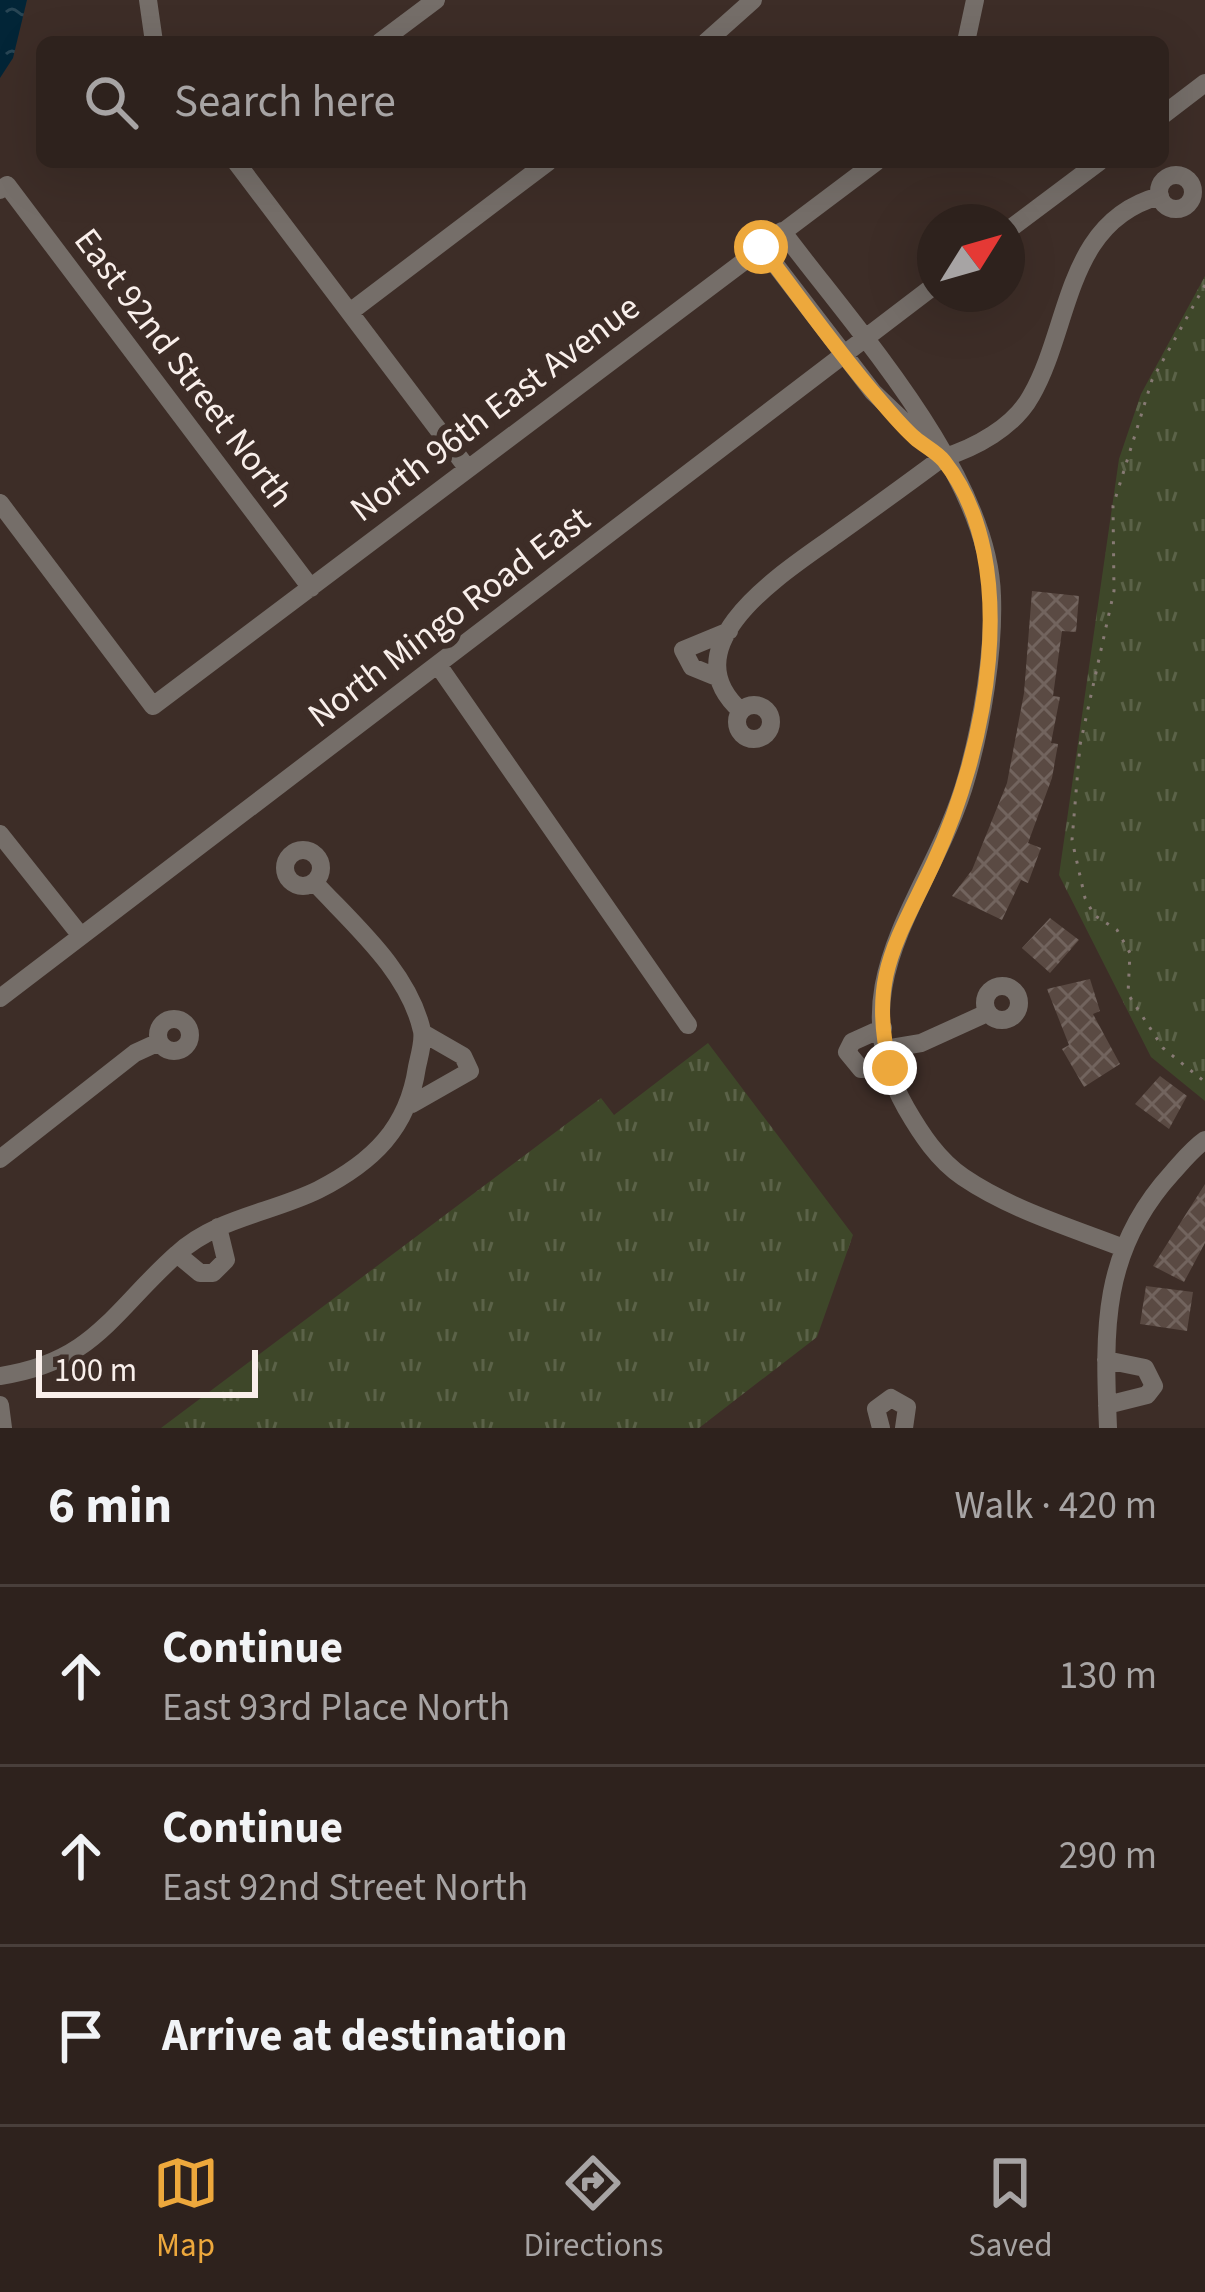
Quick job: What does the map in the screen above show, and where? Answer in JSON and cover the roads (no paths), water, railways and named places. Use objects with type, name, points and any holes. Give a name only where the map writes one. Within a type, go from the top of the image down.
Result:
[{"type":"street","points":[[148,0],[153,36]]},
{"type":"street","points":[[388,36],[436,0]]},
{"type":"street","points":[[713,36],[753,0]]},
{"type":"street","points":[[967,36],[975,0]]},
{"type":"street","points":[[1169,110],[1205,83]]},
{"type":"street","points":[[241,168],[468,469]]},
{"type":"street","points":[[350,312],[540,168]]},
{"type":"street","name":"North 96th East Avenue","points":[[0,502],[153,706],[867,168]]},
{"type":"street","points":[[1025,218],[1092,168]]},
{"type":"street","name":"East 92nd Street North","points":[[3,187],[311,588]]},
{"type":"street","points":[[740,711],[723,693],[719,655],[754,595],[942,458],[968,450],[1015,417],[1031,397],[1051,351],[1064,296],[1107,225],[1137,202],[1160,196]]},
{"type":"street","points":[[782,231],[902,387],[979,527],[992,598],[968,776],[934,862],[887,955],[879,998],[895,1089],[924,1139],[962,1177],[1041,1216],[1121,1247]]},
{"type":"street","points":[[761,247],[842,354],[914,437],[942,458]]},
{"type":"street","name":"North Mingo Road East","points":[[0,998],[917,298]]},
{"type":"street","points":[[719,678],[692,667],[683,650],[729,631]]},
{"type":"street","points":[[438,665],[688,1024]]},
{"type":"street","points":[[0,834],[81,936]]},
{"type":"street","points":[[315,883],[388,961],[423,1033],[463,1056],[470,1071],[412,1104]]},
{"type":"street","points":[[883,1028],[852,1042],[847,1052],[861,1069],[987,1012]]},
{"type":"street","points":[[0,1376],[41,1370],[88,1345],[177,1255],[218,1228],[304,1196],[350,1171],[390,1136],[412,1104],[423,1033]]},
{"type":"street","points":[[0,1159],[134,1053],[159,1042]]},
{"type":"street","points":[[1108,1428],[1105,1325],[1121,1247],[1156,1191],[1205,1140]]},
{"type":"street","points":[[177,1255],[200,1273],[218,1271],[227,1254],[218,1228]]},
{"type":"street","points":[[1106,1360],[1145,1368],[1153,1376],[1147,1395],[1107,1405]]},
{"type":"street","points":[[881,1428],[876,1409],[891,1398],[908,1408],[904,1428]]},
{"type":"street","points":[[0,1405],[3,1428]]},
{"type":"water","points":[[0,0],[27,0],[13,58],[0,78]]}]
